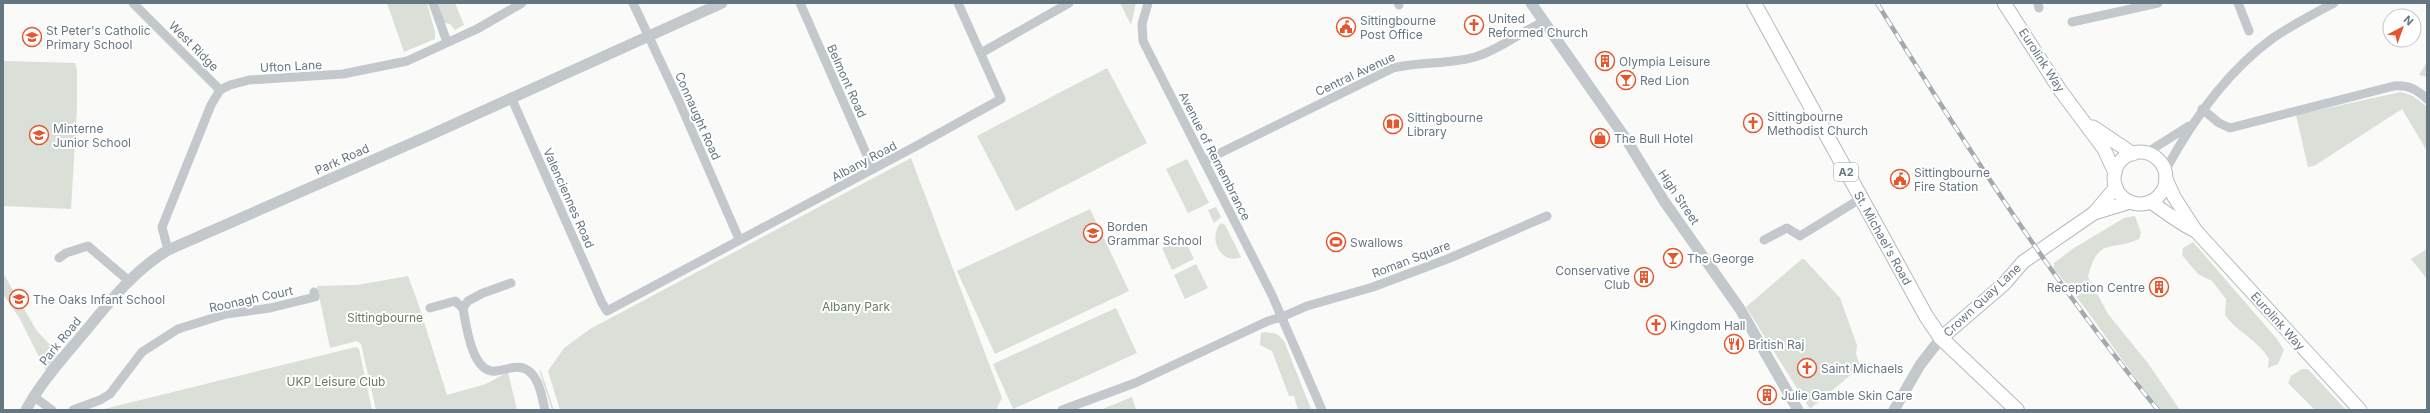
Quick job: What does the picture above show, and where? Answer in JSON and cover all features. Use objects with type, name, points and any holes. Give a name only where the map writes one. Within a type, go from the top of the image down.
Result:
[{"type":"main road","name":"St. Michael's Road","points":[[1754,3],[1922,310],[1942,338],[2017,410]]},
{"type":"main road","name":"Eurolink Way","points":[[2004,3],[2080,117],[2104,149],[2115,174]]},
{"type":"main road","name":"Eurolink Way","points":[[2080,117],[2116,145],[2133,154]]},
{"type":"main road","points":[[2146,153],[2158,160],[2166,175],[2162,193],[2150,202],[2137,204],[2130,202],[2124,198],[2116,187],[2115,174],[2121,161],[2133,154],[2146,153]]},
{"type":"main road","name":"Eurolink Way","points":[[2166,175],[2174,197],[2196,231],[2360,410]]},
{"type":"main road","name":"Crown Quay Lane","points":[[1942,338],[2004,284],[2023,262],[2094,213],[2116,187]]},
{"type":"main road","name":"Crown Quay Lane","points":[[2094,213],[2130,202]]},
{"type":"main road","name":"Eurolink Way","points":[[2150,202],[2166,211],[2181,224],[2196,231]]},
{"type":"street","name":"West Ridge","points":[[133,3],[220,90]]},
{"type":"street","points":[[433,3],[447,42]]},
{"type":"street","name":"Ufton Lane","points":[[220,90],[250,80],[343,74],[407,61],[477,30],[522,3]]},
{"type":"street","name":"Connaught Road","points":[[633,3],[678,99],[739,240]]},
{"type":"street","name":"Park Road","points":[[26,410],[33,396],[69,350],[147,262],[168,250],[428,136],[511,97],[722,3]]},
{"type":"street","name":"Belmont Road","points":[[800,3],[873,169]]},
{"type":"street","points":[[958,3],[981,53],[1069,3]]},
{"type":"street","name":"Avenue of Remembrance","points":[[1148,3],[1142,24],[1143,41],[1282,317],[1322,410]]},
{"type":"street","name":"High Street","points":[[1531,3],[1623,135],[1664,201],[1740,309],[1798,410]]},
{"type":"street","points":[[2072,22],[2158,3]]},
{"type":"street","points":[[2238,3],[2249,31]]},
{"type":"street","points":[[2166,175],[2191,126],[2202,109],[2260,48],[2288,28],[2334,3]]},
{"type":"street","name":"Central Avenue","points":[[1204,160],[1393,68],[1414,63],[1455,60],[1486,53],[1543,22]]},
{"type":"street","name":"Albany Road","points":[[604,308],[607,310],[873,169],[1001,99],[981,53]]},
{"type":"street","points":[[2202,109],[2220,123],[2230,128],[2394,86],[2407,85],[2418,91],[2427,99]]},
{"type":"street","points":[[168,250],[162,227],[211,105],[220,90]]},
{"type":"street","name":"Valenciennes Road","points":[[511,97],[604,308]]},
{"type":"street","points":[[2146,153],[2191,126]]},
{"type":"street","points":[[1764,240],[1787,228],[1800,236],[1860,199]]},
{"type":"street","name":"Roman Square","points":[[1282,317],[1307,306],[1373,287],[1450,258],[1547,216]]},
{"type":"street","points":[[59,258],[66,253],[88,246],[129,281]]},
{"type":"street","points":[[463,308],[468,301],[483,293],[512,284]]},
{"type":"street","name":"Roonagh Court","points":[[73,410],[100,400],[110,394],[142,352],[178,330],[226,314],[270,308],[315,297],[314,292]]},
{"type":"street","points":[[430,308],[455,301],[463,308],[476,360],[486,369],[495,372],[515,367],[524,368],[530,372],[536,379],[545,410]]},
{"type":"street","points":[[1062,410],[1135,383],[1268,321],[1282,317]]},
{"type":"street","name":"Crown Quay Lane","points":[[1894,410],[1920,365],[1942,338]]},
{"type":"street","points":[[33,396],[52,410]]},
{"type":"green space","points":[[387,3],[427,3],[435,32],[435,39],[404,52]]},
{"type":"green space","points":[[438,3],[455,3],[464,25],[455,30],[450,24],[444,23]]},
{"type":"green space","points":[[1120,3],[1136,3],[1131,25]]},
{"type":"green space","name":"Minterne Junior School","points":[[3,61],[75,63],[77,70],[77,108],[71,209],[3,206]]},
{"type":"green space","points":[[2427,62],[2427,77],[2419,75]]},
{"type":"green space","points":[[1107,68],[1147,143],[1016,211],[977,136]]},
{"type":"green space","points":[[2401,92],[2413,96],[2427,107],[2427,151],[2402,109],[2314,166],[2308,167],[2296,115]]},
{"type":"green space","name":"Albany Park","points":[[911,158],[1002,398],[996,410],[560,410],[548,371],[564,348],[590,329]]},
{"type":"green space","points":[[1187,159],[1209,203],[1188,213],[1166,169]]},
{"type":"green space","points":[[1216,207],[1221,217],[1214,223],[1208,210]]},
{"type":"green space","points":[[1090,209],[1129,291],[995,354],[957,271]]},
{"type":"green space","points":[[2135,216],[2141,233],[2139,239],[2101,250],[2092,264],[2088,277],[2108,314],[2147,362],[2180,410],[2161,410],[2054,269],[2054,263],[2074,248],[2124,218]]},
{"type":"green space","points":[[1221,223],[1225,225],[1241,257],[1234,259],[1227,258],[1218,249],[1215,236]]},
{"type":"green space","points":[[1184,238],[1194,259],[1172,270],[1162,248]]},
{"type":"green space","points":[[2193,242],[2277,339],[2284,350],[2278,364],[2268,368],[2269,359],[2264,352],[2225,315],[2226,299],[2212,281],[2198,274],[2182,255],[2183,248]]},
{"type":"green space","points":[[2427,249],[2427,279],[2411,259]]},
{"type":"green space","points":[[1802,259],[1804,259],[1840,298],[1857,345],[1856,354],[1860,366],[1865,363],[1810,409],[1746,307]]},
{"type":"green space","points":[[1196,264],[1208,288],[1185,299],[1174,275]]},
{"type":"green space","points":[[3,273],[37,331],[59,354],[46,371],[20,319],[3,294]]},
{"type":"green space","name":"Sittingbourne","points":[[408,276],[447,395],[486,384],[508,372],[517,410],[376,410],[361,344],[357,341],[330,348],[317,286],[357,285]]},
{"type":"green space","points":[[1116,308],[1137,353],[1013,409],[993,364]]},
{"type":"green space","points":[[1265,332],[1277,334],[1284,341],[1311,409],[1298,410],[1294,396],[1289,396],[1272,351],[1260,345],[1261,333]]},
{"type":"green space","name":"UKP Leisure Club","points":[[356,347],[359,349],[372,410],[100,410]]},
{"type":"green space","points":[[2302,369],[2308,369],[2346,410],[2315,410],[2288,383],[2291,376]]},
{"type":"green space","points":[[539,370],[541,371],[554,410],[552,410]]},
{"type":"green space","points":[[1132,397],[1136,410],[1100,410]]},
{"type":"railway","points":[[1877,3],[1976,160],[2046,262],[2119,362],[2158,410]]},
{"type":"place","name":"United Reformed Church","points":[[1474,25]]},
{"type":"place","name":"Sittingbourne Post Office","points":[[1346,27]]},
{"type":"place","name":"St Peter's Catholic Primary School","points":[[32,37]]},
{"type":"place","name":"Olympia Leisure","points":[[1605,61]]},
{"type":"place","name":"Red Lion","points":[[1626,80]]},
{"type":"place","name":"Sittingbourne Methodist Church","points":[[1753,123]]},
{"type":"place","name":"Sittingbourne Library","points":[[1393,124]]},
{"type":"place","name":"Minterne Junior School","points":[[39,135]]},
{"type":"place","name":"The Bull Hotel","points":[[1600,138]]},
{"type":"place","name":"Sittingbourne Fire Station","points":[[1900,179]]},
{"type":"place","name":"Borden Grammar School","points":[[1093,233]]},
{"type":"place","name":"Swallows","points":[[1336,242]]},
{"type":"place","name":"The George","points":[[1673,258]]},
{"type":"place","name":"Conservative Club","points":[[1644,277]]},
{"type":"place","name":"Reception Centre","points":[[2159,287]]},
{"type":"place","name":"The Oaks Infant School","points":[[19,299]]},
{"type":"place","name":"Kingdom Hall","points":[[1656,325]]},
{"type":"place","name":"British Raj","points":[[1734,344]]},
{"type":"place","name":"Saint Michaels","points":[[1807,368]]},
{"type":"place","name":"Julie Gamble Skin Care","points":[[1767,395]]}]
